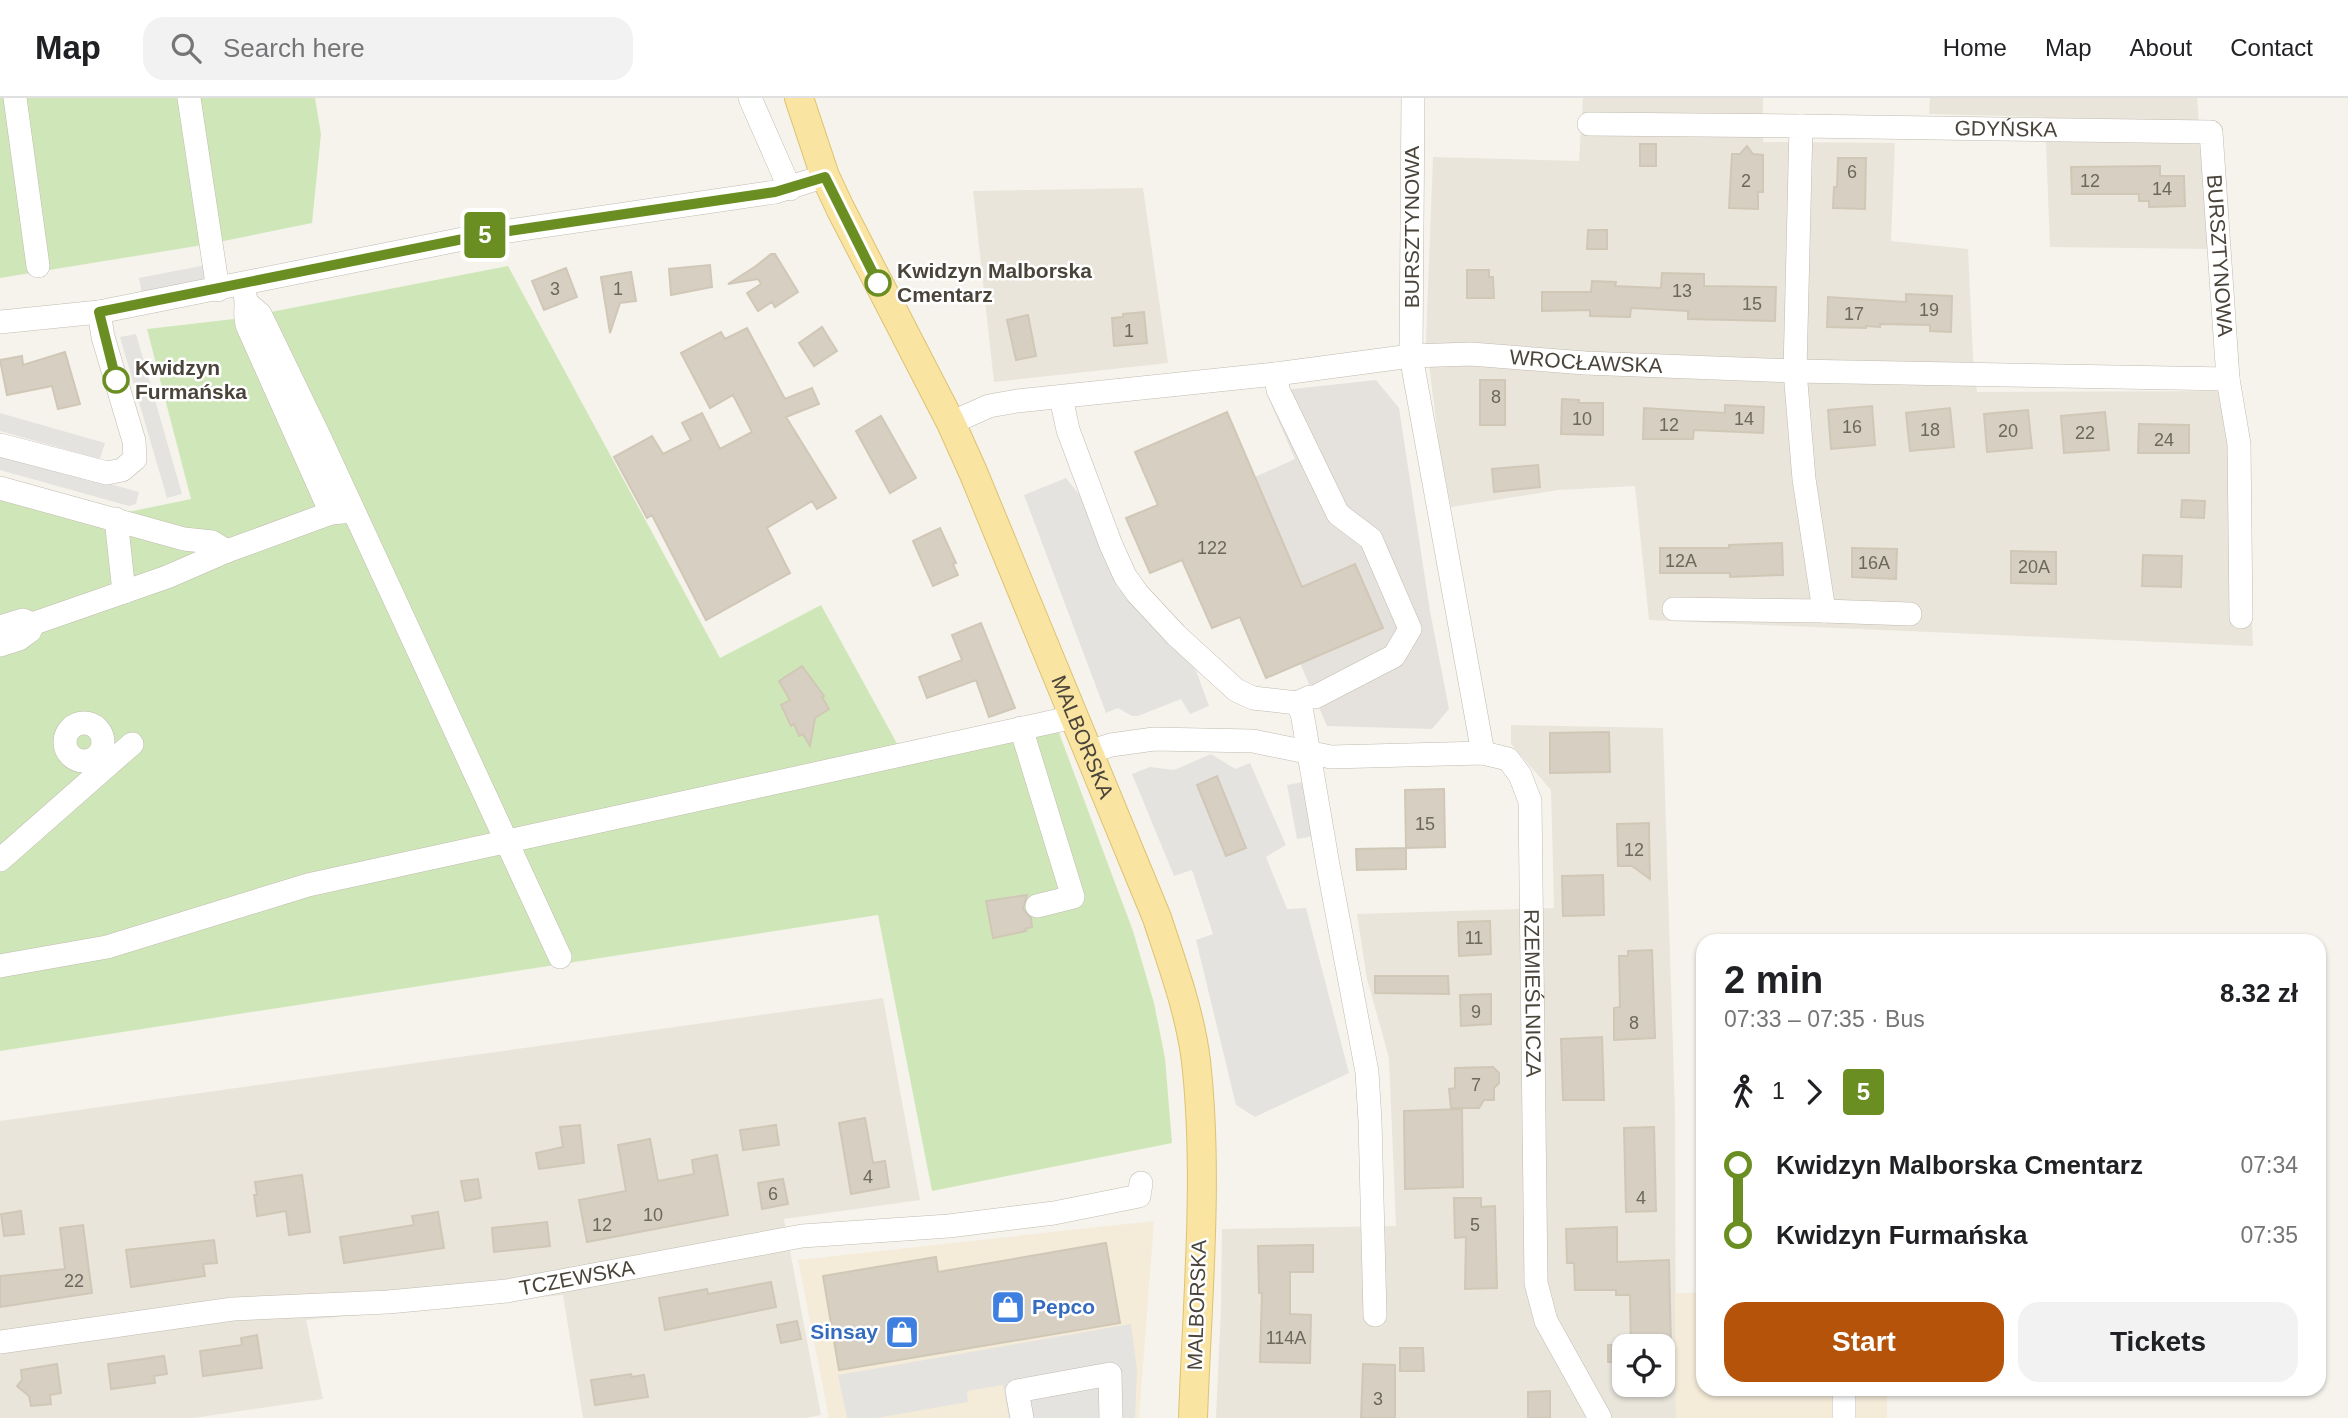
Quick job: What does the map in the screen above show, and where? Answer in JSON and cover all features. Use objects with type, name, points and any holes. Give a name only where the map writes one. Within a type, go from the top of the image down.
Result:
[{"type":"main road","name":"MALBORSKA","points":[[799,98],[825,177],[951,423],[1157,918],[1180,986],[1196,1060],[1202,1173],[1193,1418]]},
{"type":"street","points":[[15,98],[38,266]]},
{"type":"street","points":[[189,98],[218,290]]},
{"type":"street","points":[[750,98],[790,188]]},
{"type":"street","name":"BURSZTYNOWA","points":[[1413,98],[1411,356],[1483,752]]},
{"type":"street","name":"GDYŃSKA","points":[[1589,124],[2211,132]]},
{"type":"street","points":[[1801,126],[1795,371],[1804,479],[1824,611]]},
{"type":"street","name":"BURSZTYNOWA","points":[[2211,132],[2228,379],[2239,444],[2241,617]]},
{"type":"street","points":[[0,322],[99,312],[218,290],[245,294],[488,234],[790,188],[825,177]]},
{"type":"street","points":[[245,294],[260,314],[342,512],[508,840],[560,957]]},
{"type":"street","points":[[0,445],[107,473],[122,470],[135,459],[134,441],[103,337],[99,312]]},
{"type":"street","name":"WROCŁAWSKA","points":[[951,423],[989,406],[1411,356],[1471,354],[1585,363],[1795,371],[2228,379]]},
{"type":"street","points":[[1060,397],[1068,430],[1111,545],[1125,576],[1137,593],[1176,635],[1236,690],[1253,698],[1297,703],[1315,697],[1394,656],[1410,629],[1371,539],[1338,514],[1278,390],[1276,374]]},
{"type":"street","points":[[0,488],[184,539],[212,542],[228,551]]},
{"type":"street","points":[[0,627],[23,620],[32,624],[342,512]]},
{"type":"street","points":[[116,519],[124,592]]},
{"type":"street","points":[[1674,609],[1910,614]]},
{"type":"street","points":[[0,645],[19,639],[30,631],[32,624]]},
{"type":"street","points":[[1297,703],[1302,713],[1311,754],[1328,865],[1367,1072],[1375,1315]]},
{"type":"street","points":[[0,966],[107,947],[308,885],[1074,717]]},
{"type":"street","points":[[1021,728],[1073,897],[1037,906]]},
{"type":"street","name":"RZEMIEŚLNICZA","points":[[1089,752],[1111,745],[1154,739],[1253,741],[1331,757],[1483,752],[1508,759],[1520,775],[1530,801],[1536,1283],[1546,1321],[1600,1418]]},
{"type":"street","points":[[0,860],[84,773],[132,744]]},
{"type":"street","name":"TCZEWSKA","points":[[0,1342],[233,1309],[388,1302],[507,1291],[802,1236],[949,1226],[1054,1213],[1139,1196],[1141,1183]]},
{"type":"street","points":[[1022,1418],[1017,1391],[1110,1374],[1111,1418]]},
{"type":"street","points":[[1844,1396],[1844,1418]]},
{"type":"shaded area","points":[[1583,98],[1763,98],[1763,142],[1895,143],[1891,241],[1968,249],[1977,392],[2240,391],[2253,646],[1649,620],[1635,486],[1559,490],[1451,507],[1440,453],[1426,340],[1433,157],[1579,161]]},
{"type":"shaded area","points":[[1930,98],[2197,98],[2209,249],[2050,247],[2045,117],[1929,114]]},
{"type":"shaded area","points":[[1143,188],[1168,363],[994,382],[973,191]]},
{"type":"shaded area","points":[[206,265],[209,282],[142,294],[139,278]]},
{"type":"shaded area","points":[[136,334],[182,494],[167,498],[120,337]]},
{"type":"shaded area","points":[[1376,380],[1399,408],[1430,611],[1449,709],[1432,729],[1327,726],[1300,663],[1382,627],[1355,564],[1302,587],[1255,477],[1295,459],[1266,392]]},
{"type":"shaded area","points":[[0,413],[105,443],[100,459],[0,431]]},
{"type":"shaded area","points":[[0,454],[139,492],[136,504],[129,506],[0,470]]},
{"type":"shaded area","points":[[1066,478],[1082,498],[1117,587],[1194,665],[1209,706],[1190,714],[1181,699],[1138,716],[1132,716],[1118,708],[1106,713],[1024,495]]},
{"type":"shaded area","points":[[1511,725],[1663,728],[1675,1114],[1676,1418],[1216,1418],[1222,1229],[1396,1226],[1389,1058],[1367,979],[1357,914],[1554,908],[1551,790],[1511,744]]},
{"type":"shaded area","points":[[1211,754],[1235,769],[1250,763],[1286,845],[1266,857],[1287,909],[1306,908],[1349,1073],[1255,1117],[1236,1105],[1196,940],[1213,934],[1192,870],[1174,876],[1132,774],[1150,767],[1174,770]]},
{"type":"shaded area","points":[[1303,782],[1314,836],[1297,839],[1287,785]]},
{"type":"shaded area","points":[[883,998],[920,1200],[784,1219],[821,1415],[805,1418],[583,1418],[563,1295],[306,1320],[323,1399],[193,1418],[0,1418],[0,1121]]},
{"type":"shaded area","points":[[1154,1221],[1139,1418],[829,1418],[798,1260]]},
{"type":"shaded area","points":[[1675,1293],[1696,1293],[1696,1396],[1887,1396],[1887,1418],[1676,1418]]},
{"type":"shaded area","points":[[1131,1324],[1137,1370],[1135,1418],[1009,1418],[1003,1385],[967,1391],[968,1402],[876,1418],[847,1418],[838,1375]]},
{"type":"green space","points":[[0,98],[315,98],[321,134],[312,223],[209,244],[0,278]]},
{"type":"green space","points":[[508,266],[720,658],[821,605],[900,749],[1052,714],[1133,931],[1154,1003],[1165,1058],[1172,1143],[932,1191],[878,915],[0,1051],[0,477],[128,512],[191,499],[147,329],[234,319]]},
{"type":"building","points":[[1640,144],[1656,144],[1656,166],[1640,166]]},
{"type":"building","points":[[1747,146],[1753,154],[1763,155],[1763,192],[1758,192],[1758,209],[1729,208],[1732,154],[1740,154]]},
{"type":"building","points":[[1838,158],[1866,158],[1865,209],[1833,208]]},
{"type":"building","points":[[2160,166],[2160,176],[2184,176],[2185,206],[2149,207],[2149,201],[2139,201],[2139,194],[2072,194],[2071,167]]},
{"type":"building","points":[[1588,230],[1607,230],[1607,249],[1587,249]]},
{"type":"building","points":[[771,254],[775,254],[798,292],[775,307],[772,302],[758,311],[747,293],[761,284],[758,279],[728,284]]},
{"type":"building","points":[[710,265],[712,287],[671,295],[669,269]]},
{"type":"building","points":[[566,268],[577,297],[544,310],[532,281]]},
{"type":"building","points":[[1467,270],[1489,270],[1489,277],[1493,277],[1494,298],[1467,298]]},
{"type":"building","points":[[631,272],[636,301],[620,303],[610,333],[601,277]]},
{"type":"building","points":[[1662,273],[1704,274],[1704,286],[1776,287],[1775,321],[1688,319],[1688,311],[1631,308],[1630,317],[1590,316],[1590,310],[1542,311],[1542,292],[1591,292],[1592,281],[1616,282],[1615,286],[1661,288]]},
{"type":"building","points":[[1906,294],[1952,296],[1951,332],[1930,331],[1930,325],[1827,327],[1828,297],[1906,302]]},
{"type":"building","points":[[1144,312],[1147,343],[1114,346],[1112,318]]},
{"type":"building","points":[[1028,315],[1036,356],[1016,360],[1007,320]]},
{"type":"building","points":[[822,327],[837,351],[814,366],[799,343]]},
{"type":"building","points":[[747,328],[785,399],[812,388],[819,404],[786,417],[836,498],[817,509],[812,501],[767,528],[790,573],[706,620],[652,515],[647,518],[614,457],[652,436],[663,454],[691,440],[682,423],[702,413],[720,449],[752,432],[733,395],[710,408],[681,353],[721,332],[725,339]]},
{"type":"building","points":[[65,352],[80,404],[58,409],[52,386],[7,395],[0,360],[22,356],[23,365]]},
{"type":"building","points":[[1480,380],[1505,380],[1505,425],[1480,425]]},
{"type":"building","points":[[1562,399],[1579,400],[1579,403],[1603,403],[1603,435],[1561,434]]},
{"type":"building","points":[[1725,405],[1764,407],[1763,433],[1694,430],[1693,439],[1643,439],[1644,408],[1725,413]]},
{"type":"building","points":[[1872,406],[1875,445],[1831,449],[1828,410]]},
{"type":"building","points":[[1950,408],[1954,447],[1910,451],[1906,413]]},
{"type":"building","points":[[2028,410],[2032,448],[1987,452],[1984,414]]},
{"type":"building","points":[[1227,412],[1302,587],[1355,564],[1383,628],[1266,678],[1240,617],[1212,628],[1182,560],[1150,573],[1126,518],[1158,505],[1135,452]]},
{"type":"building","points":[[2105,412],[2109,450],[2064,453],[2061,416]]},
{"type":"building","points":[[881,416],[916,478],[890,493],[856,431]]},
{"type":"building","points":[[2139,424],[2189,425],[2189,453],[2138,453]]},
{"type":"building","points":[[1538,465],[1540,487],[1494,492],[1492,469]]},
{"type":"building","points":[[2182,500],[2205,501],[2204,518],[2181,517]]},
{"type":"building","points":[[940,528],[956,563],[953,564],[958,575],[933,586],[913,541]]},
{"type":"building","points":[[1782,543],[1783,575],[1730,577],[1730,573],[1660,573],[1660,548],[1729,548],[1729,545]]},
{"type":"building","points":[[1852,548],[1897,549],[1896,579],[1852,577]]},
{"type":"building","points":[[2011,551],[2056,552],[2056,584],[2011,583]]},
{"type":"building","points":[[2143,555],[2182,556],[2181,587],[2142,586]]},
{"type":"building","points":[[981,623],[1015,708],[989,717],[976,680],[927,698],[919,677],[962,660],[952,635]]},
{"type":"building","points":[[802,666],[824,696],[822,697],[829,709],[815,718],[810,746],[803,734],[799,736],[794,724],[791,726],[781,705],[790,700],[779,681]]},
{"type":"building","points":[[1609,732],[1610,772],[1550,773],[1550,733]]},
{"type":"building","points":[[1217,776],[1246,848],[1226,856],[1197,785]]},
{"type":"building","points":[[1444,789],[1445,847],[1406,848],[1405,790]]},
{"type":"building","points":[[1649,823],[1650,879],[1632,866],[1618,866],[1617,824]]},
{"type":"building","points":[[1406,848],[1406,869],[1357,870],[1356,849]]},
{"type":"building","points":[[1603,875],[1604,915],[1563,916],[1562,876]]},
{"type":"building","points":[[1027,895],[1023,909],[1031,918],[1032,927],[1025,929],[1026,931],[993,938],[986,901]]},
{"type":"building","points":[[1490,921],[1491,954],[1459,956],[1458,922]]},
{"type":"building","points":[[1652,950],[1655,1038],[1614,1040],[1614,1008],[1620,1007],[1619,956],[1628,956],[1628,951]]},
{"type":"building","points":[[1375,976],[1448,976],[1449,994],[1375,993]]},
{"type":"building","points":[[1491,994],[1491,1024],[1461,1026],[1460,995]]},
{"type":"building","points":[[1602,1037],[1604,1100],[1563,1100],[1561,1039]]},
{"type":"building","points":[[1493,1067],[1499,1073],[1499,1083],[1494,1088],[1494,1100],[1484,1100],[1479,1108],[1451,1108],[1449,1089],[1455,1088],[1455,1068]]},
{"type":"building","points":[[1462,1109],[1463,1187],[1405,1189],[1404,1111]]},
{"type":"building","points":[[865,1118],[873,1163],[885,1161],[889,1187],[851,1194],[839,1123]]},
{"type":"building","points":[[580,1125],[584,1163],[539,1169],[536,1153],[563,1147],[560,1127]]},
{"type":"building","points":[[776,1125],[779,1145],[743,1150],[740,1130]]},
{"type":"building","points":[[1654,1127],[1656,1211],[1626,1212],[1624,1128]]},
{"type":"building","points":[[650,1139],[658,1181],[694,1174],[692,1160],[717,1155],[728,1215],[587,1242],[579,1200],[626,1191],[618,1145]]},
{"type":"building","points":[[302,1175],[310,1232],[289,1235],[286,1211],[257,1216],[255,1182]]},
{"type":"building","points":[[478,1179],[481,1198],[465,1201],[461,1181]]},
{"type":"building","points":[[783,1179],[788,1204],[762,1209],[758,1183]]},
{"type":"building","points":[[1454,1198],[1481,1198],[1481,1207],[1495,1206],[1497,1288],[1465,1289],[1466,1237],[1455,1238]]},
{"type":"building","points":[[21,1211],[24,1234],[4,1236],[1,1214]]},
{"type":"building","points":[[438,1212],[444,1248],[344,1263],[340,1237],[414,1225],[412,1216]]},
{"type":"building","points":[[547,1222],[550,1246],[494,1252],[492,1228]]},
{"type":"building","points":[[83,1225],[92,1293],[0,1307],[0,1276],[65,1269],[60,1228]]},
{"type":"building","points":[[1617,1227],[1617,1262],[1669,1260],[1671,1334],[1631,1334],[1630,1295],[1616,1295],[1616,1290],[1575,1290],[1574,1263],[1567,1263],[1566,1229]]},
{"type":"building","points":[[214,1240],[217,1263],[203,1264],[205,1276],[131,1287],[126,1250]]},
{"type":"building","points":[[1106,1243],[1120,1323],[839,1370],[823,1276],[936,1257],[938,1272]]},
{"type":"building","points":[[1313,1245],[1313,1272],[1290,1272],[1290,1314],[1311,1315],[1310,1363],[1260,1362],[1262,1293],[1259,1293],[1258,1246]]},
{"type":"building","points":[[771,1282],[776,1307],[665,1330],[659,1298],[707,1289],[708,1294]]},
{"type":"building","points":[[797,1321],[801,1339],[781,1343],[777,1325]]},
{"type":"building","points":[[257,1335],[262,1368],[203,1376],[200,1351],[242,1345],[241,1338]]},
{"type":"building","points":[[1608,1345],[1612,1345],[1612,1362],[1608,1362]]},
{"type":"building","points":[[1400,1348],[1423,1348],[1424,1371],[1400,1371]]},
{"type":"building","points":[[164,1356],[167,1374],[154,1376],[155,1383],[111,1389],[108,1364]]},
{"type":"building","points":[[57,1364],[61,1393],[50,1395],[51,1404],[31,1406],[29,1396],[17,1386],[22,1380],[21,1370]]},
{"type":"building","points":[[1363,1364],[1395,1365],[1395,1418],[1361,1418]]},
{"type":"building","points":[[631,1374],[632,1377],[644,1375],[648,1397],[595,1405],[591,1380]]},
{"type":"building","points":[[1550,1391],[1550,1418],[1528,1418],[1528,1392]]},
{"type":"bus line","name":"5","points":[[116,380],[103,337],[99,312],[488,234],[775,192],[825,177],[878,283]]},
{"type":"place","name":"Kwidzyn Malborska Cmentarz","points":[[878,283]]},
{"type":"place","name":"Kwidzyn Furmańska","points":[[116,380]]},
{"type":"place","name":"Pepco","points":[[1008,1307]]},
{"type":"place","name":"Sinsay","points":[[902,1332]]}]
